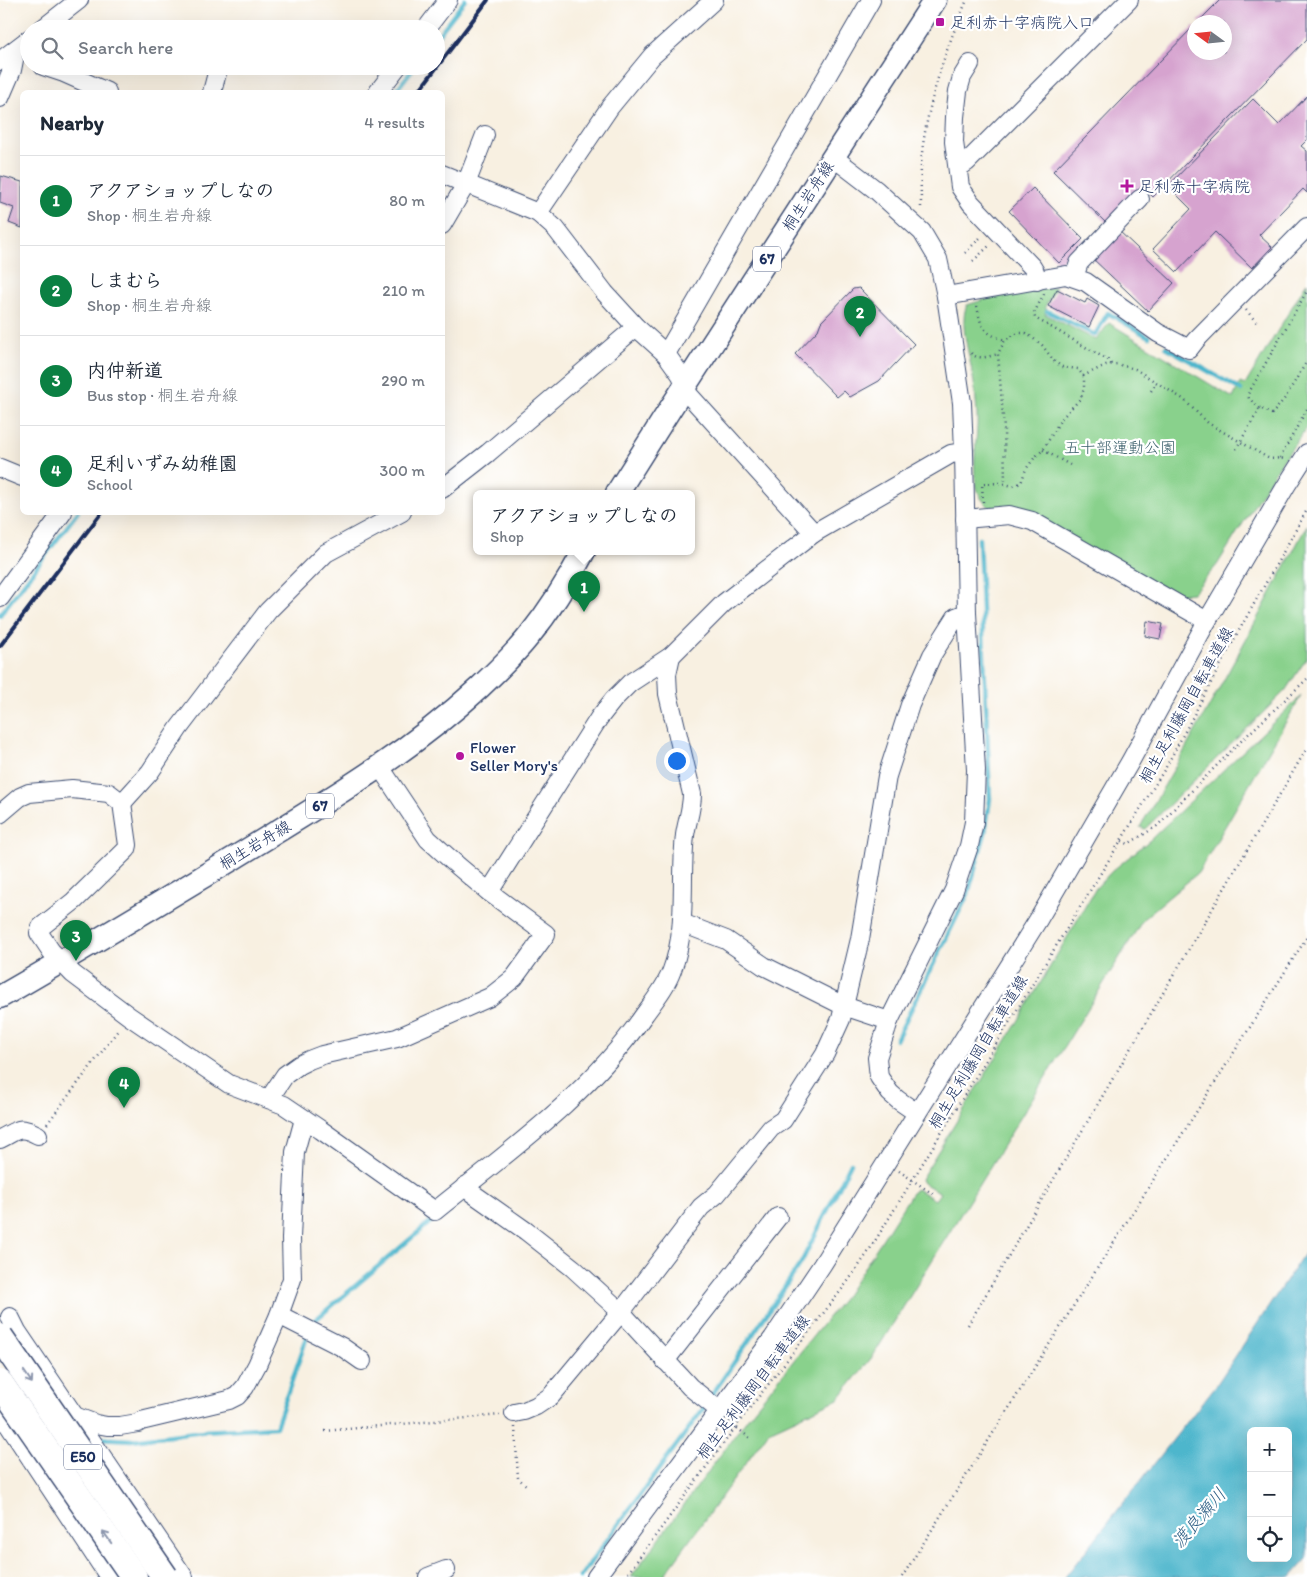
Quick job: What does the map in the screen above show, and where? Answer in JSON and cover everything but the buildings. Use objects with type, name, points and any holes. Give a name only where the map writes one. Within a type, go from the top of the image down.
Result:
[{"type":"highway","name":"E50","points":[[9,1328],[165,1577]]},
{"type":"highway","name":"E50","points":[[0,1383],[134,1577]]},
{"type":"main road","name":"桐生岩舟線","points":[[620,490],[685,385],[934,0]]},
{"type":"main road","name":"桐生岩舟線","points":[[0,997],[337,795],[422,737],[454,711],[508,660],[528,638],[548,612],[582,555]]},
{"type":"street","points":[[54,20],[80,0]]},
{"type":"street","points":[[433,20],[448,0]]},
{"type":"street","points":[[538,213],[610,107],[646,63],[714,0]]},
{"type":"street","points":[[666,354],[871,0]]},
{"type":"street","points":[[958,168],[967,162],[1014,116],[1129,0]]},
{"type":"street","points":[[0,98],[12,70],[10,57],[20,48]]},
{"type":"street","points":[[970,64],[962,77],[957,100],[954,142],[959,182],[963,192],[1032,267],[1042,284]]},
{"type":"street","points":[[69,75],[102,90]]},
{"type":"street","points":[[213,90],[216,75]]},
{"type":"street","points":[[380,90],[391,75]]},
{"type":"street","points":[[445,220],[466,184],[485,135]]},
{"type":"street","points":[[833,157],[876,190],[922,232],[938,259],[946,296],[962,403],[967,614],[976,770],[974,822],[967,853],[954,890],[889,1021],[877,1058],[879,1077],[890,1093],[917,1112]]},
{"type":"street","points":[[445,175],[538,213],[556,230],[605,293],[636,327],[666,354],[681,375],[689,395],[814,533]]},
{"type":"street","points":[[1074,277],[1080,263],[1140,199]]},
{"type":"street","points":[[946,296],[1042,284],[1066,275],[1086,282],[1158,332],[1189,349],[1307,227]]},
{"type":"street","points":[[445,487],[488,454],[636,327]]},
{"type":"street","points":[[489,892],[580,748],[614,699],[630,683],[671,656],[724,603],[814,533],[951,454],[964,452]]},
{"type":"street","points":[[596,1577],[720,1411],[816,1273],[1043,912],[1130,762],[1207,621],[1307,453]]},
{"type":"street","points":[[0,468],[20,476]]},
{"type":"street","points":[[0,598],[61,515]]},
{"type":"street","points":[[122,802],[150,772],[179,728],[268,610],[326,553],[396,515]]},
{"type":"street","points":[[965,518],[1009,515],[1032,521],[1207,621]]},
{"type":"street","points":[[514,1413],[536,1406],[550,1396],[621,1312],[702,1207],[717,1194],[771,1128],[783,1120],[825,1054],[841,1019],[860,940],[887,776],[910,705],[932,655],[956,617],[967,614]]},
{"type":"street","points":[[0,814],[20,797],[29,793],[72,789],[108,793],[122,802],[128,844],[127,849],[74,901],[41,927],[39,933],[51,951],[73,974],[129,1016],[229,1084],[284,1105],[435,1211],[561,1109],[590,1081],[618,1051],[662,990],[672,972],[682,923],[685,835],[692,808],[692,794],[668,694],[667,674],[671,656]]},
{"type":"street","points":[[269,1099],[285,1075],[299,1064],[322,1055],[397,1038],[490,997],[514,978],[546,934],[489,892],[428,838],[380,767]]},
{"type":"street","points":[[682,923],[726,940],[764,966],[844,1006],[889,1021]]},
{"type":"street","points":[[0,1411],[64,1412],[96,1424],[120,1426],[138,1423],[237,1396],[245,1387],[257,1365],[280,1315],[292,1279],[291,1238],[296,1152],[304,1119]]},
{"type":"street","points":[[0,1139],[21,1128],[38,1135]]},
{"type":"street","points":[[466,1186],[472,1193],[573,1268],[621,1312],[690,1387],[720,1411]]},
{"type":"street","points":[[665,1361],[778,1217]]},
{"type":"street","points":[[280,1315],[342,1347],[362,1361]]},
{"type":"street","points":[[0,1342],[9,1328],[76,1416],[184,1577]]},
{"type":"street","points":[[0,1411],[109,1577]]},
{"type":"street","points":[[428,1577],[446,1570]]},
{"type":"path","points":[[921,207],[922,153],[927,123],[942,66],[968,0]]},
{"type":"path","points":[[966,253],[996,229]]},
{"type":"path","points":[[973,262],[996,229]]},
{"type":"path","points":[[1042,284],[1034,313],[1035,318],[1108,360],[1111,364]]},
{"type":"path","points":[[1307,291],[1248,394],[1249,399],[1260,408],[1272,414],[1285,398],[1307,362]]},
{"type":"path","points":[[977,306],[981,326],[989,335],[1005,340]]},
{"type":"path","points":[[983,502],[982,484],[1013,486],[1021,483],[1026,469],[1034,457],[1043,450],[1061,419],[1080,398],[1084,388],[1083,376],[1078,369],[1062,367],[1054,361],[1042,345],[1026,333],[1018,333],[1005,340],[998,354],[1004,429],[1005,484]]},
{"type":"path","points":[[967,348],[974,356],[981,358],[998,354]]},
{"type":"path","points":[[1083,376],[1093,370],[1111,364],[1135,369],[1183,399],[1208,423],[1268,458],[1287,460]]},
{"type":"path","points":[[1151,391],[1156,383]]},
{"type":"path","points":[[1236,449],[1260,408]]},
{"type":"path","points":[[1280,458],[1307,409]]},
{"type":"path","points":[[1043,450],[1070,465]]},
{"type":"path","name":"桐生足利藤岡自転車道線","points":[[626,1577],[735,1426],[846,1284],[913,1181],[1166,767],[1307,510]]},
{"type":"path","points":[[1122,841],[1128,844],[1157,826],[1239,743],[1307,679]]},
{"type":"path","points":[[968,1325],[1307,748]]},
{"type":"path","points":[[902,1577],[1307,938]]},
{"type":"path","points":[[38,1135],[129,1016]]},
{"type":"path","points":[[896,1169],[936,1196]]},
{"type":"path","points":[[325,1431],[514,1413],[518,1478],[526,1485]]},
{"type":"path","points":[[735,1426],[750,1438]]},
{"type":"green space","name":"五十部運動公園","points":[[1307,282],[1307,427],[1275,472],[1217,565],[1193,593],[1182,594],[1170,591],[988,506],[981,498],[975,476],[977,414],[974,382],[964,329],[967,305],[986,299],[1056,287],[1045,307],[1047,309],[1045,314],[1096,340],[1109,323],[1233,398],[1240,383],[1245,385]]},
{"type":"green space","points":[[1307,525],[1307,658],[1285,691],[1145,829],[1140,827],[1205,715]]},
{"type":"green space","points":[[1301,696],[1198,873],[1144,918],[873,1356],[838,1399],[769,1431],[663,1577],[631,1577],[749,1416],[847,1294],[914,1190],[917,1189],[935,1200],[940,1193],[922,1182],[921,1179],[1017,1023],[1096,888],[1112,871],[1150,840]]},
{"type":"water","name":"渡良瀬川","points":[[1307,1249],[1307,1559],[1291,1577],[1065,1577],[1217,1384]]},
{"type":"waterway","points":[[445,26],[465,0]]},
{"type":"waterway","points":[[397,90],[408,75]]},
{"type":"waterway","points":[[1047,311],[1095,335],[1108,313],[1149,337]]},
{"type":"waterway","points":[[1166,347],[1241,390]]},
{"type":"waterway","points":[[0,615],[76,515]]},
{"type":"waterway","points":[[896,1040],[968,894],[985,833],[990,799],[979,539]]},
{"type":"waterway","points":[[710,1398],[801,1263],[851,1163]]},
{"type":"waterway","points":[[312,1327],[314,1321],[435,1218]]},
{"type":"waterway","points":[[96,1438],[132,1440],[203,1431],[276,1427],[308,1334]]},
{"type":"waterway","points":[[580,1577],[706,1405]]},
{"type":"railway","points":[[445,57],[488,0]]},
{"type":"railway","points":[[420,90],[431,75]]},
{"type":"railway","points":[[0,646],[100,515]]},
{"type":"place","name":"足利赤十字病院入口","points":[[940,22]]},
{"type":"place","name":"足利赤十字病院","points":[[1127,186]]},
{"type":"place","name":"しまむら","points":[[860,337]]},
{"type":"place","name":"アクアショップしなの","points":[[584,612]]},
{"type":"place","name":"Flower Seller Mory's","points":[[460,756]]},
{"type":"place","name":"内仲新道","points":[[76,961]]},
{"type":"place","name":"足利いずみ幼稚園","points":[[124,1108]]}]
